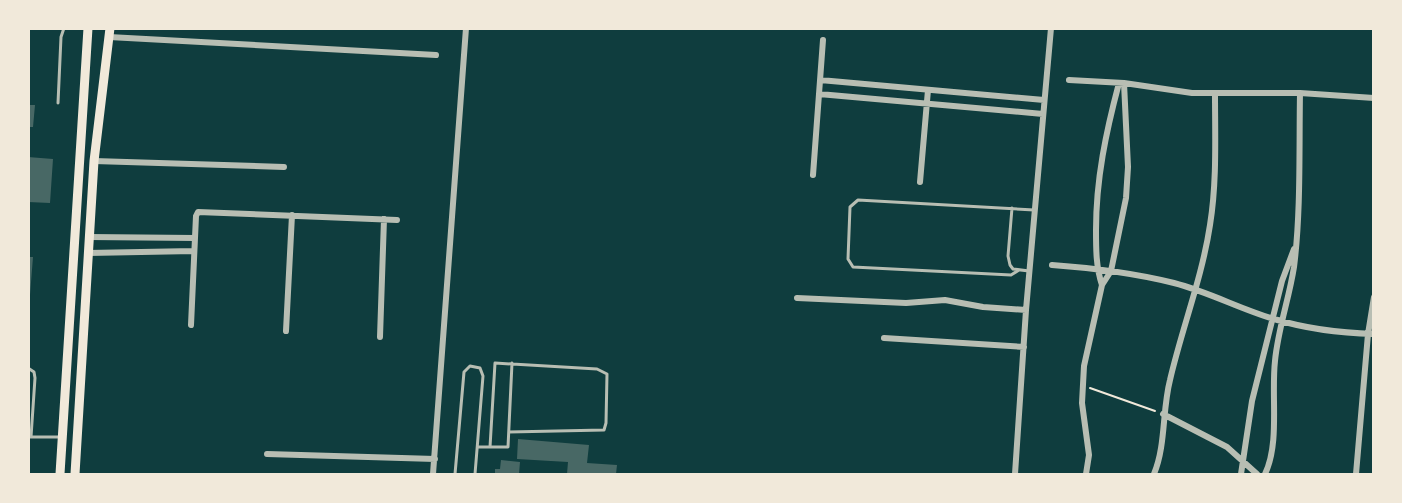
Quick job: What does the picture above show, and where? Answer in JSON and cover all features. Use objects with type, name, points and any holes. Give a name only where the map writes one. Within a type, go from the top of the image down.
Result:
[{"type":"main road","points":[[60,474],[88,28]]},
{"type":"main road","points":[[75,474],[94,161],[109,33]]},
{"type":"street","points":[[434,474],[466,28]]},
{"type":"street","points":[[1016,474],[1029,271],[1051,28]]},
{"type":"street","points":[[109,33],[436,55]]},
{"type":"street","points":[[813,175],[823,40]]},
{"type":"street","points":[[820,80],[1044,100]]},
{"type":"street","points":[[1069,80],[1121,83],[1175,92],[1300,93],[1374,98]]},
{"type":"street","points":[[1102,285],[1096,269],[1098,184],[1107,126],[1121,83]]},
{"type":"street","points":[[1086,474],[1089,455],[1082,403],[1082,384],[1102,285],[1111,271],[1121,230],[1127,187],[1128,166],[1121,83]]},
{"type":"street","points":[[920,182],[928,90]]},
{"type":"street","points":[[1154,474],[1161,453],[1163,414],[1170,378],[1195,290],[1210,225],[1214,188],[1215,93]]},
{"type":"street","points":[[1265,474],[1272,447],[1275,364],[1281,321],[1294,267],[1299,185],[1300,93]]},
{"type":"street","points":[[819,94],[1043,114]]},
{"type":"street","points":[[94,161],[284,167]]},
{"type":"street","points":[[191,325],[195,238],[197,213],[200,211],[397,220]]},
{"type":"street","points":[[286,331],[292,215]]},
{"type":"street","points":[[380,337],[384,219]]},
{"type":"street","points":[[89,237],[195,238]]},
{"type":"street","points":[[103,238],[103,253]]},
{"type":"street","points":[[164,238],[165,251]]},
{"type":"street","points":[[1241,474],[1252,401],[1272,318],[1287,265],[1294,249]]},
{"type":"street","points":[[88,253],[194,251]]},
{"type":"street","points":[[1052,265],[1111,271],[1163,281],[1281,321],[1325,331],[1371,334]]},
{"type":"street","points":[[1356,474],[1374,297]]},
{"type":"street","points":[[797,298],[906,303],[945,300],[983,307],[1026,310]]},
{"type":"street","points":[[884,338],[1024,347]]},
{"type":"street","points":[[1163,414],[1227,447],[1257,474]]},
{"type":"street","points":[[267,454],[435,459]]},
{"type":"lane","points":[[58,103],[61,37],[64,28]]},
{"type":"lane","points":[[1019,270],[1011,275],[853,267],[848,259],[850,207],[858,200],[1034,210]]},
{"type":"lane","points":[[1012,208],[1008,256],[1010,265],[1019,270],[1029,271]]},
{"type":"lane","points":[[490,447],[494,366],[497,363],[601,370],[607,374],[608,390],[604,430],[596,432],[509,432]]},
{"type":"lane","points":[[478,447],[508,447],[512,363]]},
{"type":"lane","points":[[455,474],[464,372],[470,366],[480,368],[483,376],[475,474]]},
{"type":"lane","points":[[28,368],[34,372],[35,378],[30,437],[63,437]]},
{"type":"path","points":[[1082,384],[1163,414]]},
{"type":"building","points":[[28,105],[35,105],[33,127],[28,127]]},
{"type":"building","points":[[28,157],[53,159],[50,203],[28,202]]},
{"type":"building","points":[[28,257],[33,257],[30,295],[28,295]]},
{"type":"building","points":[[518,439],[589,445],[587,463],[617,465],[616,474],[567,474],[568,462],[517,459]]},
{"type":"building","points":[[501,460],[520,462],[519,474],[495,474],[495,469],[500,469]]}]
